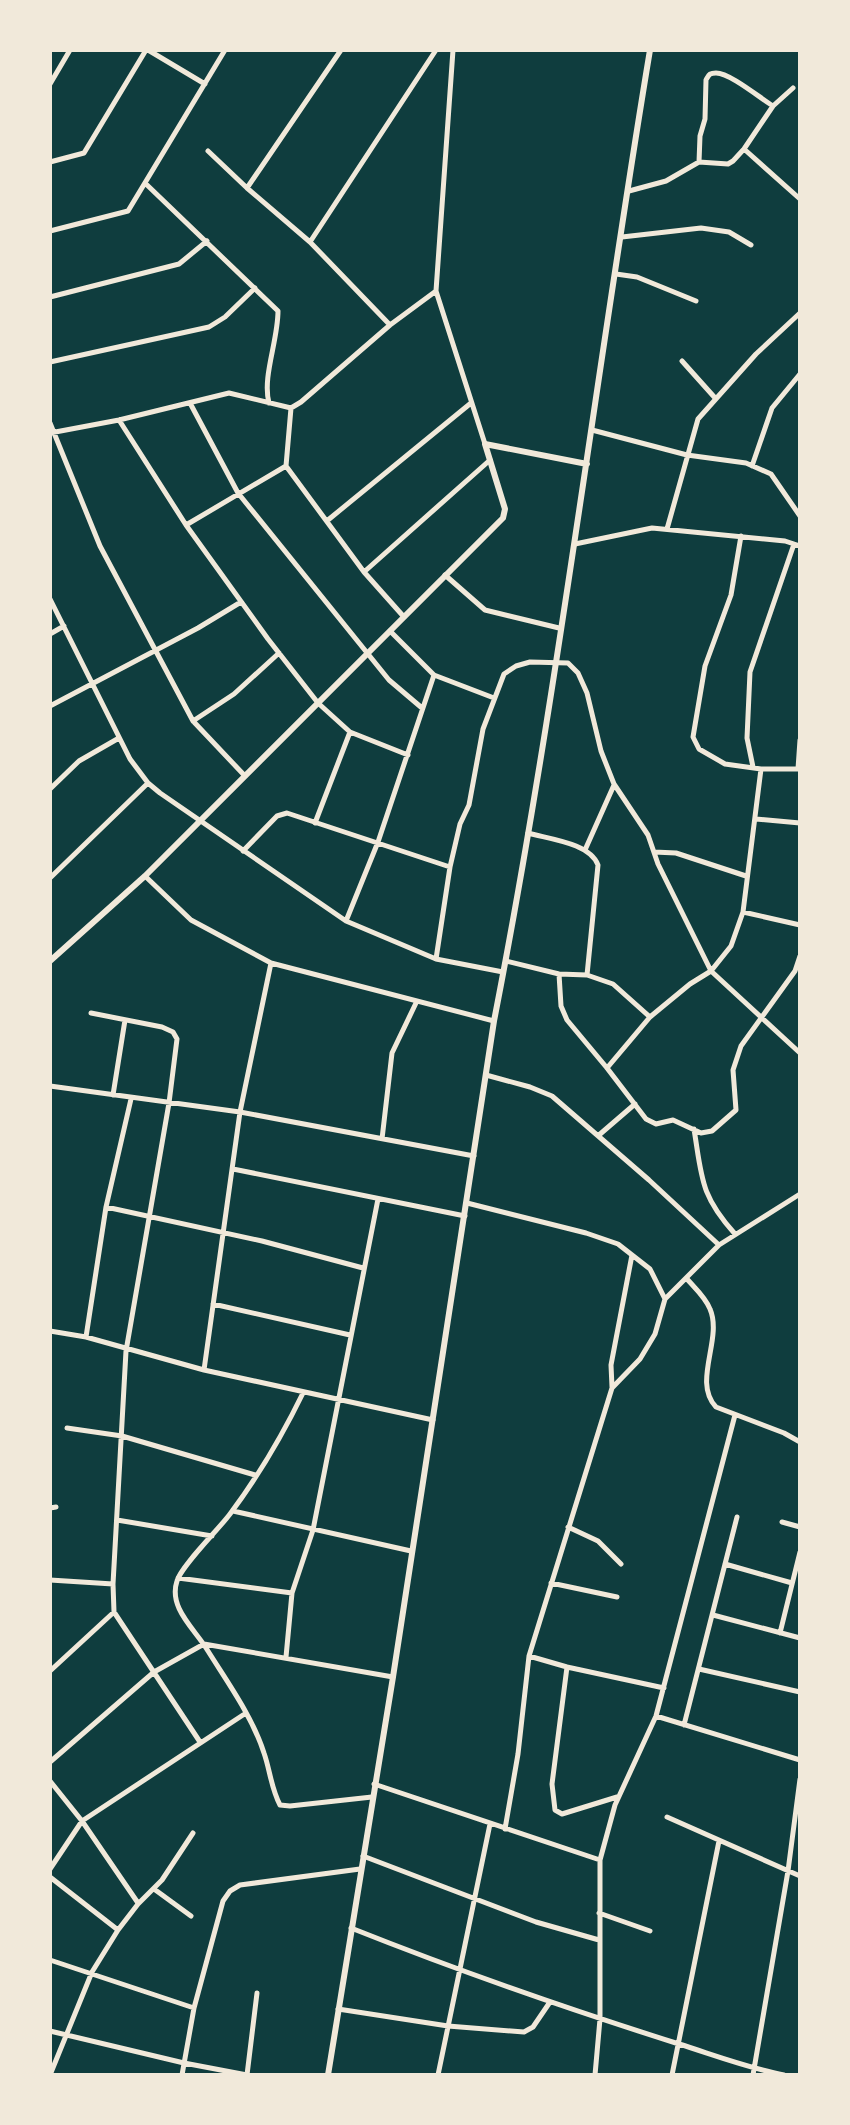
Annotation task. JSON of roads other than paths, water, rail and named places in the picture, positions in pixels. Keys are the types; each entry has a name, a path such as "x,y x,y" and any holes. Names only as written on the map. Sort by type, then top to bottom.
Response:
{"street":[{"path":"50,84 70,50"},
{"path":"50,162 84,153 147,50 205,84"},
{"path":"50,231 128,211 225,50"},
{"path":"247,188 341,50"},
{"path":"310,242 436,50"},
{"path":"50,961 145,876 503,518 490,460 436,291 453,50"},
{"path":"328,2075 494,1021 575,544 650,50"},
{"path":"699,162 706,80 710,75 725,76 773,106"},
{"path":"629,191 666,181 699,162 728,164 744,149 773,106 793,88"},
{"path":"744,149 800,199"},
{"path":"208,151 310,242 390,325"},
{"path":"146,184 278,311 277,338 266,392 269,404"},
{"path":"622,237 701,228 729,232 751,245"},
{"path":"50,297 179,264 207,241"},
{"path":"616,274 637,277 696,301"},
{"path":"50,362 209,327 225,317 255,288"},
{"path":"51,433 229,393 291,408 390,325 436,291"},
{"path":"667,529 698,419 756,354 800,313"},
{"path":"682,361 716,399"},
{"path":"752,466 772,408 800,374"},
{"path":"190,403 238,493 389,680 422,708"},
{"path":"328,520 471,403"},
{"path":"291,408 286,466 364,572 404,617"},
{"path":"119,420 186,525 318,703 350,732 408,755"},
{"path":"50,423 51,433 100,546 193,721 245,776"},
{"path":"592,430 687,455 752,466 771,474 800,516"},
{"path":"485,444 587,464"},
{"path":"364,572 490,460"},
{"path":"186,525 286,466"},
{"path":"575,544 652,528 798,545 750,672 747,738 753,768"},
{"path":"741,536 731,595 705,666 693,737 699,749 725,764 761,769 799,769 800,740"},
{"path":"445,575 485,610 559,628"},
{"path":"50,599 119,738 148,783 198,821 346,921 436,959 503,972"},
{"path":"50,706 241,602"},
{"path":"50,634 64,626"},
{"path":"390,631 434,675 494,698"},
{"path":"193,721 234,694 279,653"},
{"path":"436,959 460,824 469,805 483,729 504,674 530,662 568,663 578,673 587,693 601,751 614,784 648,835 711,971 800,1053"},
{"path":"346,921 378,842 434,675"},
{"path":"315,823 350,732"},
{"path":"50,789 79,761 119,738"},
{"path":"607,1068 650,1017 711,971 731,946 743,912 761,769"},
{"path":"50,878 148,783"},
{"path":"585,850 614,784"},
{"path":"243,851 282,813 450,867"},
{"path":"756,819 800,823"},
{"path":"527,832 585,850 596,859 598,865 587,975"},
{"path":"654,852 676,853 746,876"},
{"path":"145,876 191,920 271,963 494,1021"},
{"path":"743,912 800,925"},
{"path":"559,974 561,1006 567,1020 646,1119 656,1124 673,1120 701,1133 712,1131 736,1110 733,1070 741,1046 795,971 800,956"},
{"path":"506,961 559,974 587,975 613,984 650,1017"},
{"path":"204,1370 240,1112 271,963"},
{"path":"382,1139 392,1053 416,1002"},
{"path":"91,1013 173,1032 177,1039 169,1103 126,1351 113,1584 114,1612 200,1742"},
{"path":"113,1095 125,1020"},
{"path":"486,1075 552,1096 719,1245"},
{"path":"50,1086 240,1112 474,1156"},
{"path":"86,1337 106,1207 131,1099"},
{"path":"599,1135 635,1104"},
{"path":"694,1129 707,1196 715,1211 735,1234"},
{"path":"233,1169 465,1216"},
{"path":"612,1388 640,1359 655,1334 665,1299 719,1245 800,1194"},
{"path":"286,1657 292,1593 313,1530 378,1199"},
{"path":"467,1203 618,1244 650,1269 665,1299"},
{"path":"106,1207 262,1241 363,1268"},
{"path":"505,1829 518,1754 529,1656 612,1388 611,1365 633,1254"},
{"path":"687,1278 711,1310 713,1323 707,1389 711,1402 716,1407 800,1442"},
{"path":"213,1304 350,1335"},
{"path":"50,1331 86,1337 126,1351 204,1370 433,1420"},
{"path":"303,1393 279,1440 233,1511 177,1578 175,1595 178,1608 246,1713 264,1751 274,1794 280,1805 372,1797"},
{"path":"595,2075 600,2019 600,1860 618,1796 656,1716 735,1415"},
{"path":"67,1428 122,1436 255,1475"},
{"path":"233,1511 411,1551"},
{"path":"684,1725 737,1517"},
{"path":"117,1520 213,1536"},
{"path":"782,1522 800,1527"},
{"path":"568,1527 598,1541 621,1564"},
{"path":"780,1633 800,1552"},
{"path":"725,1564 792,1583"},
{"path":"177,1578 292,1593"},
{"path":"50,1580 113,1584"},
{"path":"551,1583 617,1597"},
{"path":"50,1671 114,1612"},
{"path":"713,1615 800,1638"},
{"path":"50,1762 154,1672 204,1644 393,1677"},
{"path":"529,1656 664,1688"},
{"path":"567,1667 552,1784 555,1810 562,1814 618,1796"},
{"path":"699,1669 800,1692"},
{"path":"50,1869 82,1821 246,1713"},
{"path":"656,1716 800,1760"},
{"path":"754,2072 788,1871 800,1779"},
{"path":"50,1781 82,1821 138,1904"},
{"path":"374,1784 600,1860"},
{"path":"667,1817 800,1876"},
{"path":"438,2075 490,1824"},
{"path":"50,2075 92,1972 118,1930 154,1889 193,1833"},
{"path":"672,2075 719,1841"},
{"path":"362,1856 536,1922 599,1940"},
{"path":"182,2075 194,2008 223,1901 230,1891 240,1885 360,1869"},
{"path":"50,1877 118,1930"},
{"path":"154,1889 191,1916"},
{"path":"599,1913 650,1931"},
{"path":"350,1928 459,1971 678,2043 754,2072 784,2075"},
{"path":"50,1960 194,2008"},
{"path":"50,2031 247,2075 257,1993"},
{"path":"338,2009 448,2026 524,2032 533,2027 550,2002"}]}
